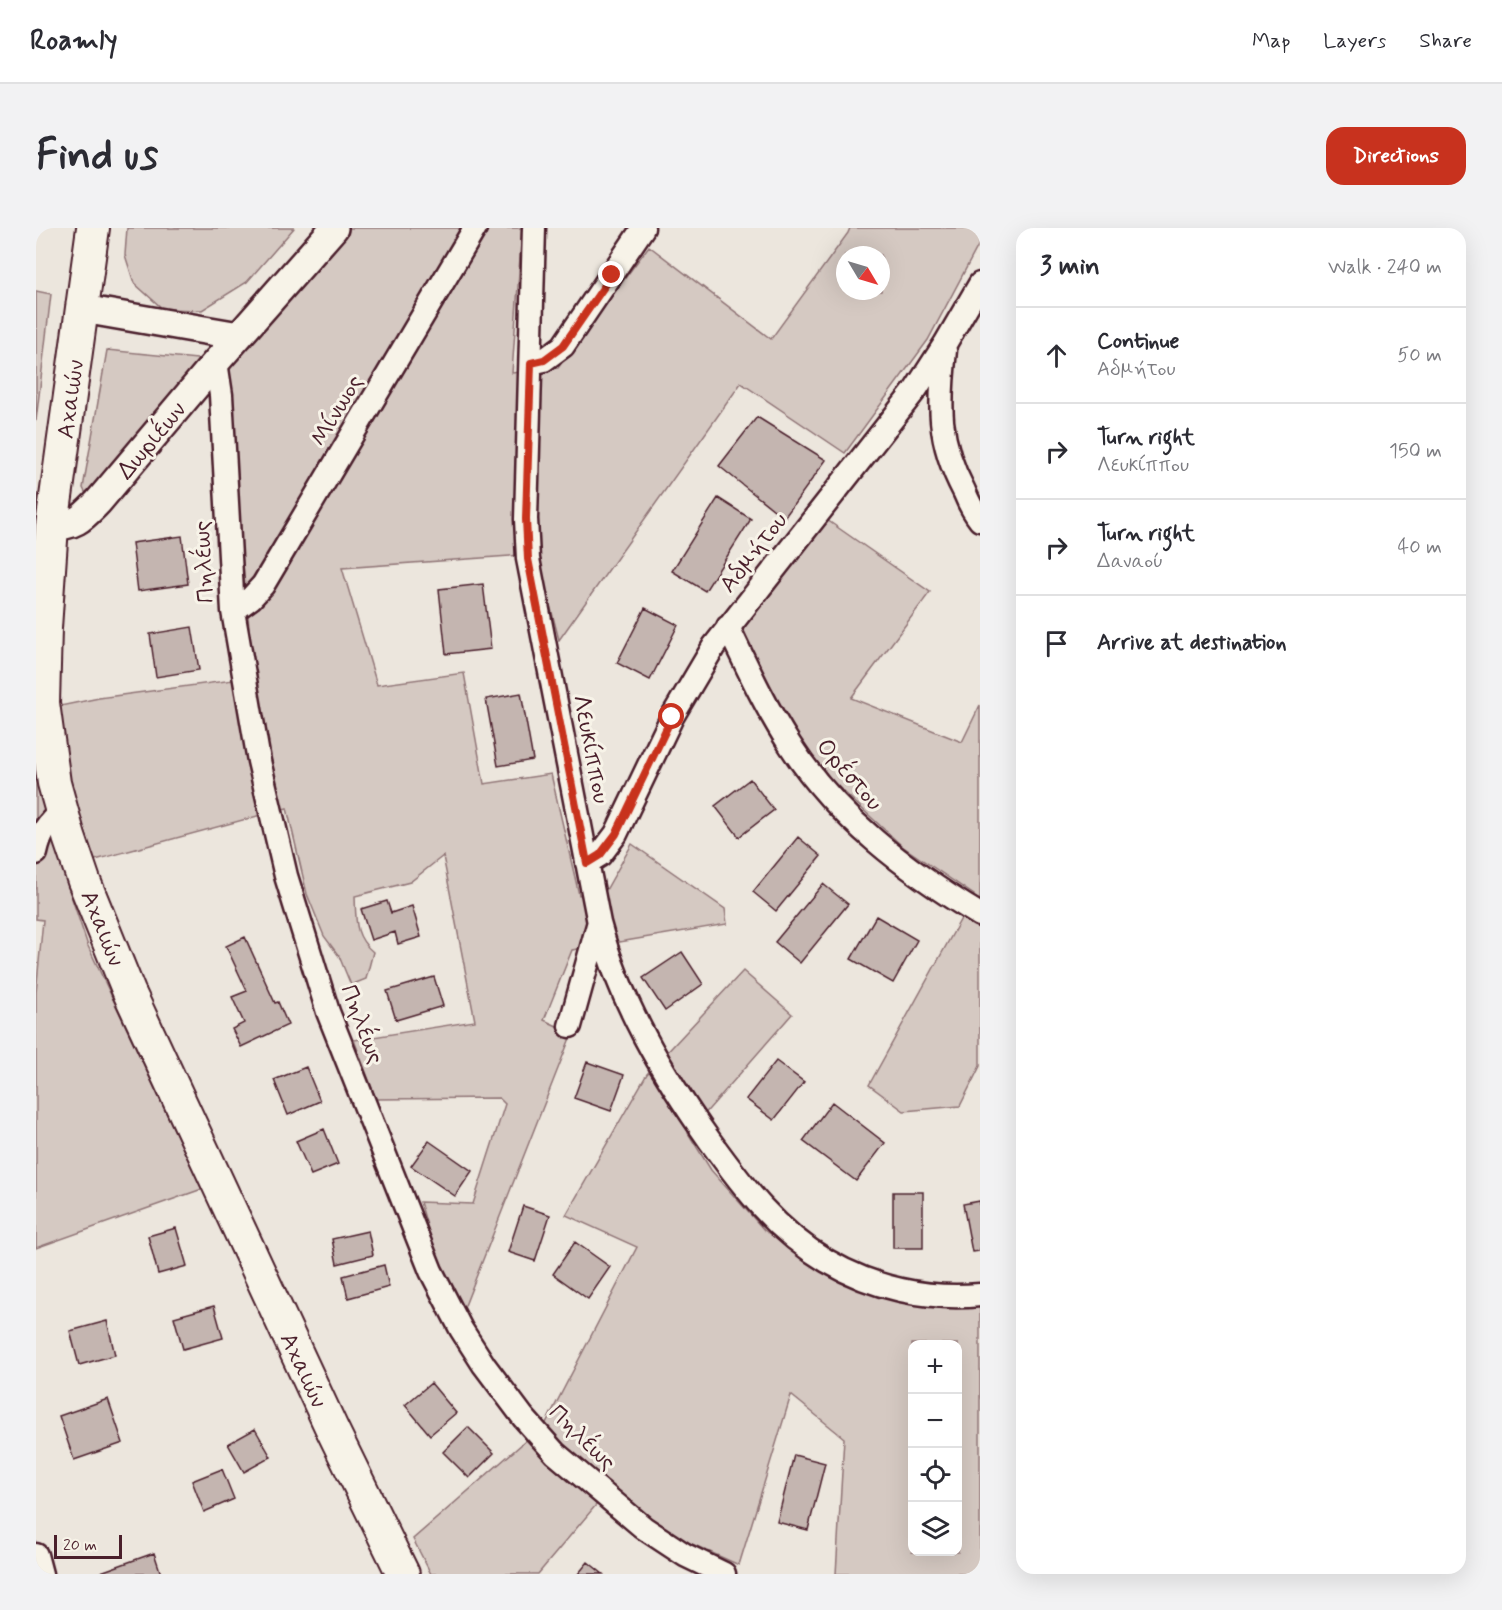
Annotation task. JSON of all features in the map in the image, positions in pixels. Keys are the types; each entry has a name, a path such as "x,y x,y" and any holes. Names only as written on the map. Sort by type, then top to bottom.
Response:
{"main road":[{"name":"Αχαιών","path":"93,228 40,627 44,722 54,783 89,893 129,992 332,1429 403,1574"}],"street":[{"name":"Δωριέων","path":"52,525 67,526 77,521 98,502 216,362 334,228"},
{"name":"Μίνωος","path":"233,611 251,598 263,585 475,228"},
{"name":"Λευκίππου","path":"534,228 526,519 528,559 599,923 618,981 665,1072 691,1114 766,1214 825,1259 855,1275 920,1294 946,1297 980,1295"},
{"path":"531,363 544,360 563,346 644,228"},
{"name":"Αδμήτου","path":"587,863 600,855 616,834 686,692 728,627 899,411 945,344 980,284"},
{"path":"83,309 239,336"},
{"path":"945,344 940,392 941,425 955,474 980,520"},
{"name":"Πηλέως","path":"216,362 221,395 233,611 259,761 286,876 328,1012 440,1290 461,1329 495,1382 555,1453 644,1528 685,1555 724,1574"},
{"name":"Ορέστου","path":"728,627 766,706 790,746 820,785 873,840 892,856 921,878 980,915"},
{"path":"36,853 43,830 62,811"},
{"path":"570,1026 599,923"},
{"path":"36,1555 42,1574"}],"shaded area":[{"path":"127,228 294,228 247,282 202,310 163,309 134,283 125,255"},
{"path":"346,228 522,228 512,373 558,368 649,246 771,339 836,250 836,300 890,300 890,246 839,246 850,228 980,228 980,242 928,340 845,453 741,383 559,640 537,554 342,568 377,685 464,673 484,784 551,774 579,895 606,890 632,844 725,909 727,924 572,950 544,1020 572,1033 464,1308 446,1323 419,1274 437,1259 420,1202 473,1204 505,1104 499,1098 376,1099 354,1040 475,1021 443,856 410,882 355,896 359,934 373,952 366,979 351,985 339,956 324,936 307,894 287,808 62,869 88,946 202,1189 36,1248 36,993 43,920 36,919 36,711 99,698 233,680 250,749 269,742 253,667 231,444 227,363 169,399 90,490 85,492 83,488 107,350 227,362"},
{"path":"36,291 51,294 36,421"},
{"path":"827,520 930,592 851,698 962,742 980,705 980,1066 960,1106 904,1111 869,1085 974,895 902,846 813,763 736,635"},
{"path":"743,971 792,1014 688,1133 711,1170 764,1230 825,1272 980,1303 980,1574 836,1574 844,1438 791,1395 739,1565 665,1532 612,1486 538,1574 431,1574 413,1539 546,1423 637,1247 566,1215 647,1074"}],"building":[{"path":"757,417 826,460 784,518 719,466"},
{"path":"718,498 751,519 705,591 672,571"},
{"path":"182,536 188,584 138,591 132,543"},
{"path":"483,584 491,649 446,654 439,589"},
{"path":"645,608 678,625 650,680 617,663"},
{"path":"192,627 199,670 156,677 150,634"},
{"path":"521,693 533,760 498,766 486,699"},
{"path":"750,779 774,810 739,837 715,806"},
{"path":"798,837 821,856 776,911 753,892"},
{"path":"823,884 848,904 800,963 775,942"},
{"path":"387,901 391,913 412,906 421,937 398,944 395,932 371,940 361,909"},
{"path":"876,916 917,940 893,983 851,959"},
{"path":"245,937 275,1003 278,1002 288,1025 241,1047 232,1029 244,1023 232,997 247,991 226,946"},
{"path":"682,952 703,984 665,1011 643,978"},
{"path":"434,977 443,1006 396,1020 387,991"},
{"path":"776,1061 804,1082 774,1120 746,1099"},
{"path":"587,1062 624,1075 611,1111 574,1098"},
{"path":"306,1067 320,1101 288,1115 274,1080"},
{"path":"832,1102 885,1143 856,1181 803,1141"},
{"path":"324,1129 338,1164 311,1175 296,1141"},
{"path":"429,1141 472,1171 455,1196 411,1166"},
{"path":"893,1192 923,1192 923,1248 893,1248"},
{"path":"980,1201 980,1251 972,1252 963,1204"},
{"path":"523,1206 550,1215 535,1261 508,1252"},
{"path":"176,1228 187,1266 158,1274 148,1236"},
{"path":"368,1231 373,1255 337,1264 332,1239"},
{"path":"575,1242 610,1267 588,1299 553,1274"},
{"path":"384,1265 389,1287 348,1298 343,1276"},
{"path":"214,1306 223,1338 183,1349 174,1317"},
{"path":"107,1321 115,1355 79,1365 70,1331"},
{"path":"431,1383 456,1413 430,1435 405,1405"},
{"path":"108,1399 123,1443 74,1460 59,1416"},
{"path":"468,1427 494,1453 469,1478 443,1452"},
{"path":"255,1429 271,1457 244,1472 228,1444"},
{"path":"794,1455 825,1463 808,1530 777,1522"},
{"path":"222,1469 234,1499 204,1512 192,1481"},
{"path":"154,1553 161,1574 102,1574 101,1572"},
{"path":"588,1562 603,1574 578,1574"}],"route":[{"path":"612,275 563,346 552,356 531,363 526,519 528,559 587,863 600,855 616,834 672,717"}]}
